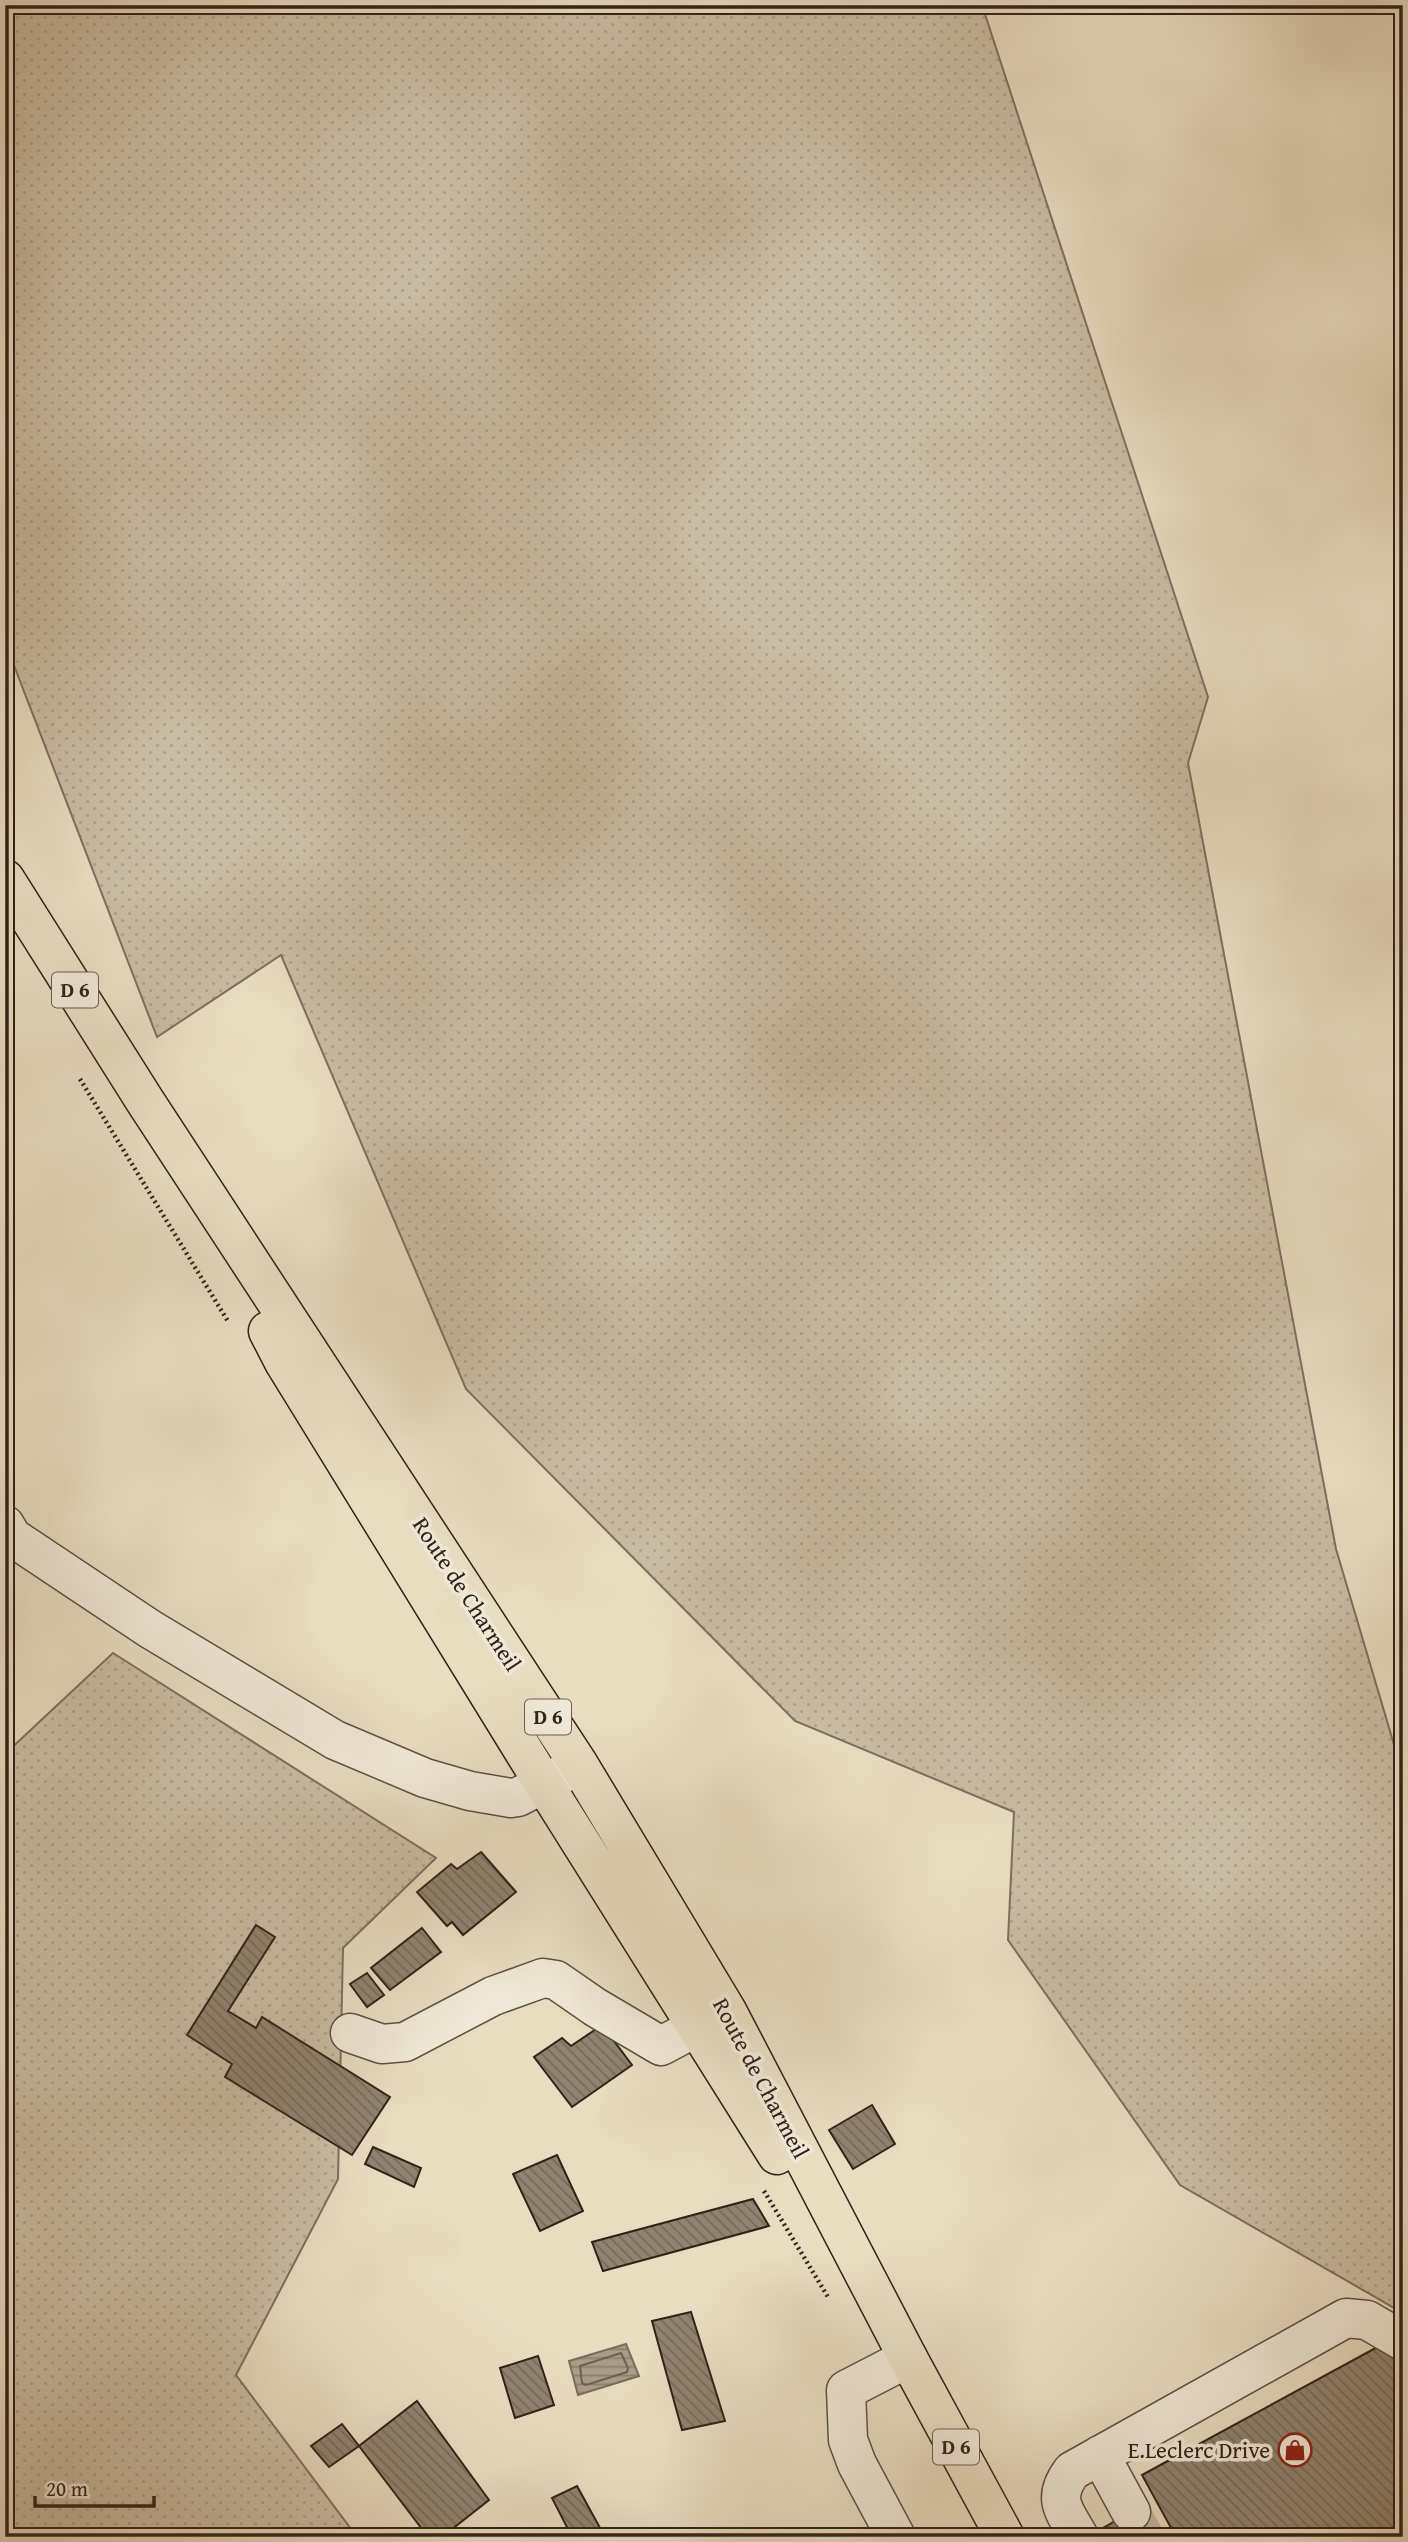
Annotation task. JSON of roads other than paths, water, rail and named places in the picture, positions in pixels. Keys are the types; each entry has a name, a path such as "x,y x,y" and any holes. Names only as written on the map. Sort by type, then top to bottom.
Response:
{"main road":[{"name":"Route de Charmeil","path":"5,879 145,1101 579,1765 711,2019 908,2358 1005,2537"},
{"name":"Route de Charmeil","path":"145,1101 285,1362 544,1784 711,2019"}],"street":[{"path":"8,1535 150,1629 335,1740 425,1778 470,1791 511,1798 579,1765"},
{"path":"350,2033 382,2044 405,2042 493,1996 543,1978 556,1980 595,2007 661,2046 711,2019"},
{"path":"1079,2537 1061,2504 1062,2485 1072,2471 1346,2318 1367,2320 1403,2341"},
{"path":"896,2537 857,2465 848,2440 846,2390 908,2358"},
{"path":"1100,2455 1131,2512"}],"water":[{"path":"626,2344 639,2376 578,2395 569,2361"}],"tunnel":[{"path":"1131,2512 1145,2537"}],"place":[{"name":"E.Leclerc Drive","path":"1295,2450"}]}
